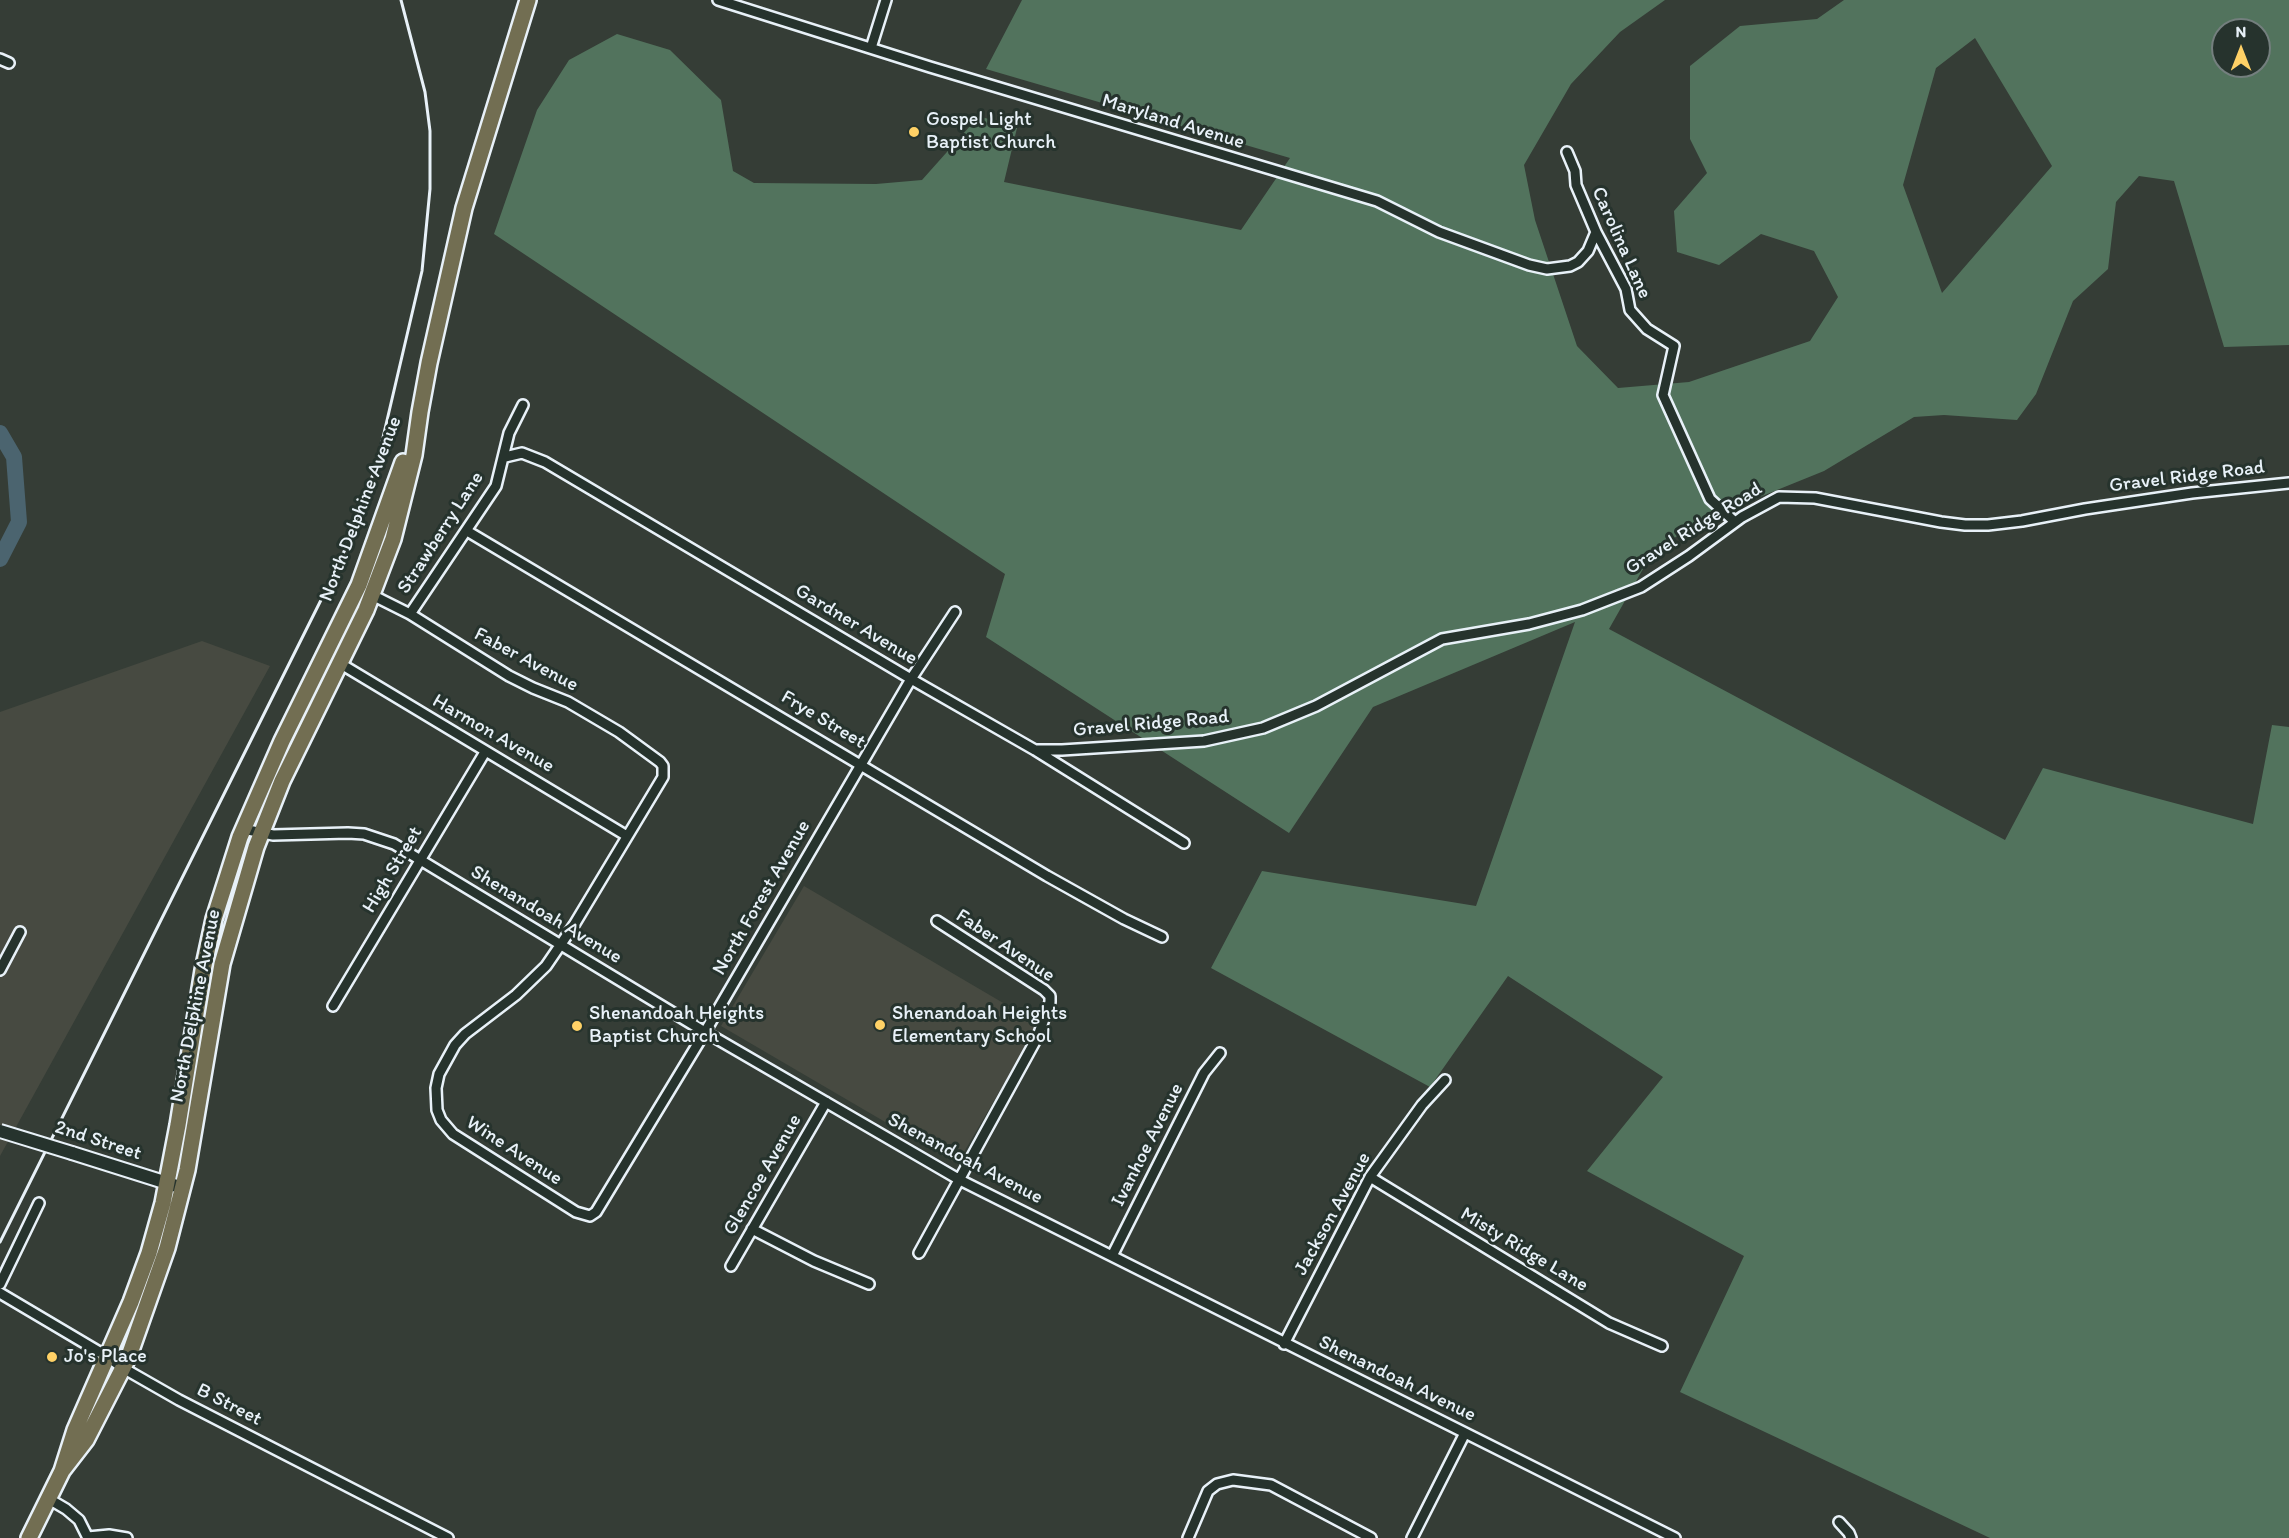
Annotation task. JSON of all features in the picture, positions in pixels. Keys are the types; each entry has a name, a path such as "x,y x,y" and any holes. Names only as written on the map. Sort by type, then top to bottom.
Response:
{"main road":[{"name":"North Delphine Avenue","path":"62,1471 86,1440 123,1368 153,1291 183,1188 222,964 235,913 261,833 282,781 341,664 393,539 404,502 420,412 464,208 528,0"},
{"name":"North Delphine Avenue","path":"29,1538 62,1471 75,1430 108,1357 149,1253 167,1183 203,970 223,890 243,829 282,741 358,585 397,483 420,412"}],"street":[{"name":"Maryland Avenue","path":"718,0 1377,201 1439,232 1529,265 1547,269 1570,266 1578,262 1588,251 1596,232"},
{"path":"871,48 886,0"},
{"name":"Carolina Lane","path":"1567,153 1575,171 1576,185 1596,232 1626,289 1630,310 1647,329 1674,346 1664,395 1710,499 1735,522"},
{"name":"Strawberry Lane","path":"410,614 496,486 509,434 523,405"},
{"name":"Gardner Avenue","path":"505,457 522,453 545,462 1035,750 1184,843"},
{"name":"Gravel Ridge Road","path":"1035,750 1156,745 1230,736 1282,721 1341,694 1442,639 1529,624 1582,610 1641,587 1689,556 1735,522 1779,497 1815,498 1941,522 1988,525 2192,493 2289,483"},
{"name":"Frye Street","path":"467,531 1102,907 1162,937"},
{"name":"Faber Avenue","path":"358,585 371,595 410,614 509,676 568,702 619,732 660,762 664,772 663,777 627,836"},
{"name":"North Forest Avenue","path":"601,1203 705,1032 911,679 955,612"},
{"name":"Harmon Avenue","path":"341,664 627,836"},
{"name":"High Street","path":"333,1006 485,752"},
{"name":"Shenandoah Avenue","path":"243,829 273,835 339,832 364,834 394,844 705,1032 960,1179 1284,1344 1675,1538"},
{"path":"561,944 627,836"},
{"name":"Faber Avenue","path":"937,921 1050,996 1046,1019 1038,1036 960,1179"},
{"path":"0,970 20,932"},
{"name":"Wine Avenue","path":"561,944 533,980 465,1034 451,1051 439,1074 435,1099 437,1110 446,1128 576,1212 593,1215 601,1203"},
{"name":"Ivanhoe Avenue","path":"1112,1256 1204,1073 1220,1053"},
{"name":"Jackson Avenue","path":"1284,1344 1370,1177 1422,1105 1445,1080"},
{"name":"Glencoe Avenue","path":"731,1266 826,1102"},
{"name":"2nd Street","path":"0,1131 183,1188"},
{"name":"Misty Ridge Lane","path":"1370,1177 1610,1323 1662,1346"},
{"path":"919,1253 960,1179"},
{"path":"0,1284 39,1203"},
{"path":"752,1229 814,1261 869,1284"},
{"name":"B Street","path":"0,1293 179,1400 448,1538"},
{"path":"1412,1538 1465,1432"},
{"path":"1188,1538 1208,1491 1217,1484 1228,1481 1271,1485 1371,1538"},
{"path":"48,1499 66,1509 79,1520 88,1538 109,1536 127,1538"},
{"path":"1839,1522 1851,1538"}],"shaded area":[{"path":"202,641 270,666 0,1156 0,712"},
{"name":"Shenandoah Heights Elementary School","path":"804,886 1039,1024 957,1164 721,1026"}],"green space":[{"path":"1022,0 1665,0 1620,32 1571,84 1524,165 1535,220 1577,346 1618,388 1689,382 1810,341 1838,297 1814,251 1761,234 1719,265 1677,252 1674,211 1707,173 1690,139 1690,66 1740,26 1817,19 1844,0 2289,0 2289,345 2224,347 2174,181 2139,176 2116,202 2108,269 2073,301 2036,394 2017,420 1944,415 1914,417 1824,471 1698,522 1652,553 1609,629 2005,840 2043,768 2253,824 2272,725 2289,727 2289,1538 1990,1538 1680,1392 1744,1256 1587,1171 1663,1077 1508,976 1430,1087 1211,968 1262,871 1476,906 1575,622 1373,707 1289,833 986,637 1005,574 494,234 537,110 569,60 617,34 670,50 721,100 733,171 754,183 876,184 922,180 979,116 1017,128 1004,182 1241,230 1290,158 986,69","holes":["1975,38 2052,166 1942,293 1903,185 1936,68"]}],"waterway":[{"path":"0,433 14,457 19,522 0,559"}],"railway":[{"path":"0,1242 327,588 348,543 377,463 422,271 430,189 430,131 425,92 401,0"}],"place":[{"name":"Gospel Light Baptist Church","path":"914,132"},
{"name":"Shenandoah Heights Elementary School","path":"880,1025"},
{"name":"Shenandoah Heights Baptist Church","path":"577,1026"},
{"name":"Jo's Place","path":"52,1357"}]}
